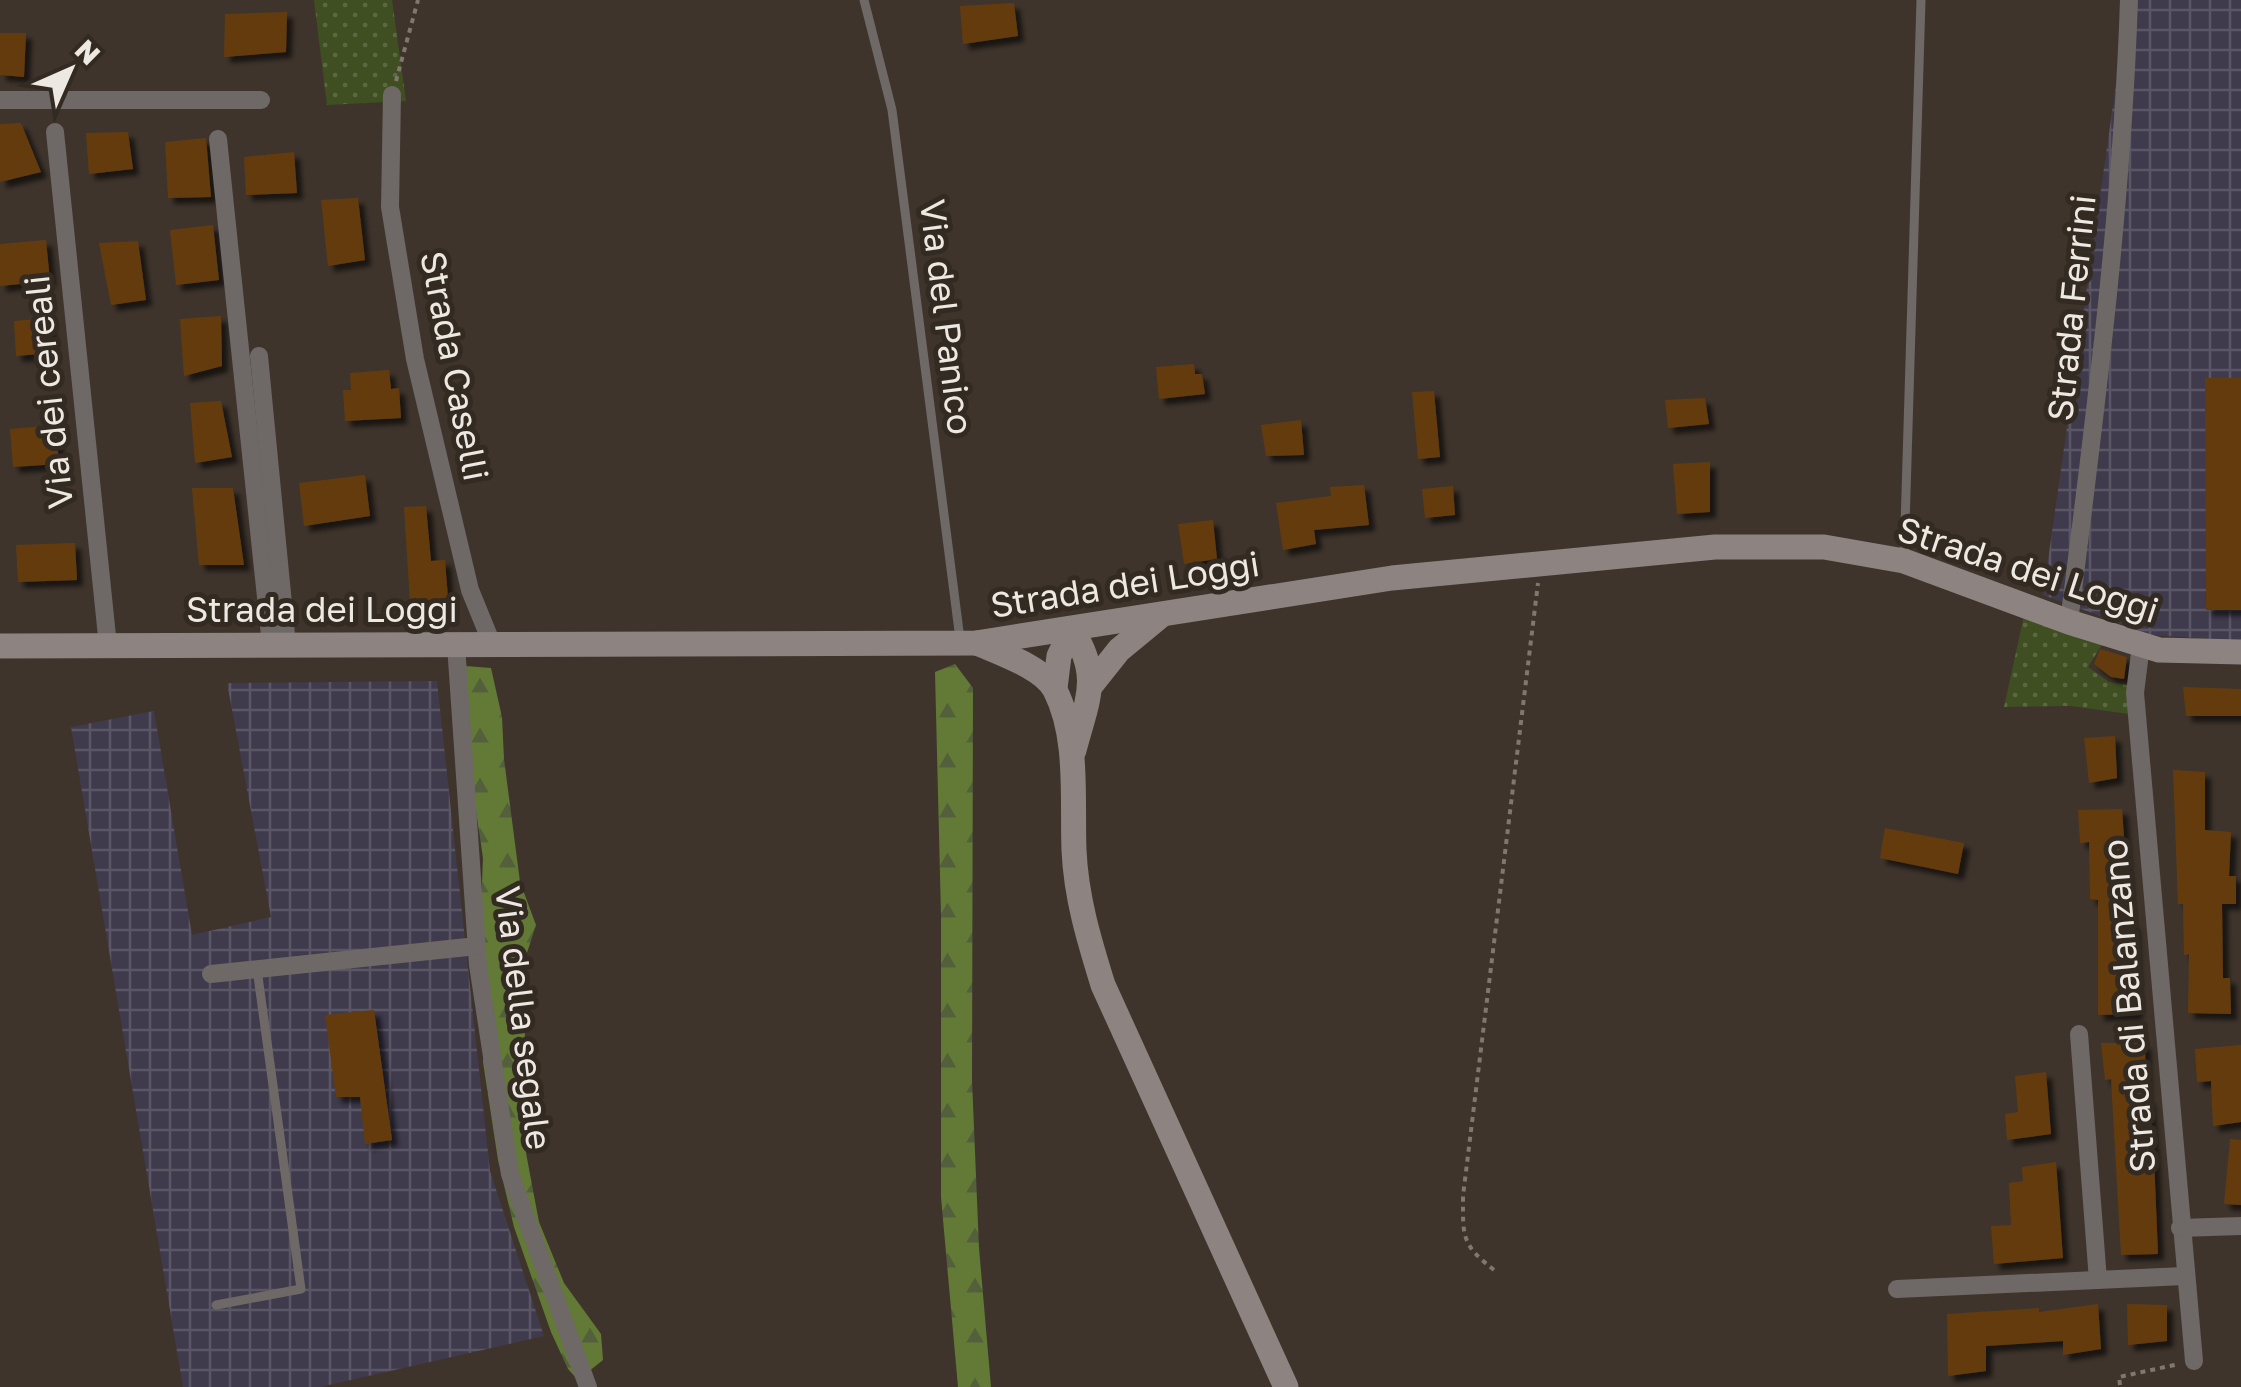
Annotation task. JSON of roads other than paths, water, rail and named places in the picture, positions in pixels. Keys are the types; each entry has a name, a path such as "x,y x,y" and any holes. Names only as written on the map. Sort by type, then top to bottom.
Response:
{"street":[{"name":"Strada Ferrini","path":"2069,622 2106,329 2129,0"},
{"name":"Strada Caselli","path":"392,95 390,206 414,359 470,590 492,644"},
{"path":"0,100 261,100"},
{"name":"Via dei cereali","path":"55,132 108,646"},
{"path":"218,139 278,645"},
{"path":"259,356 278,645"},
{"name":"Strada dei Loggi","path":"0,646 968,643 1392,578 1716,547 1824,547 1904,562 2159,650 2241,652"},
{"path":"1092,684 1119,650 1160,616"},
{"path":"1073,755 1092,684 1088,654 1072,630 1059,656 1054,688 1073,755 1074,852 1080,903 1103,985 1286,1387"},
{"path":"968,643 1023,663 1054,688"},
{"name":"Via della segale","path":"456,644 477,946 510,1174 588,1387"},
{"name":"Strada di Balanzano","path":"2141,645 2135,693 2194,1361"},
{"path":"211,974 477,946"},
{"path":"2079,1034 2098,1280"},
{"path":"2180,1228 2241,1226"},
{"path":"1897,1289 2184,1276"}],"lane":[{"name":"Via del Panico","path":"864,0 892,110 968,643"},
{"path":"1904,562 1920,0"},
{"path":"216,1305 301,1289 256,969"}]}
